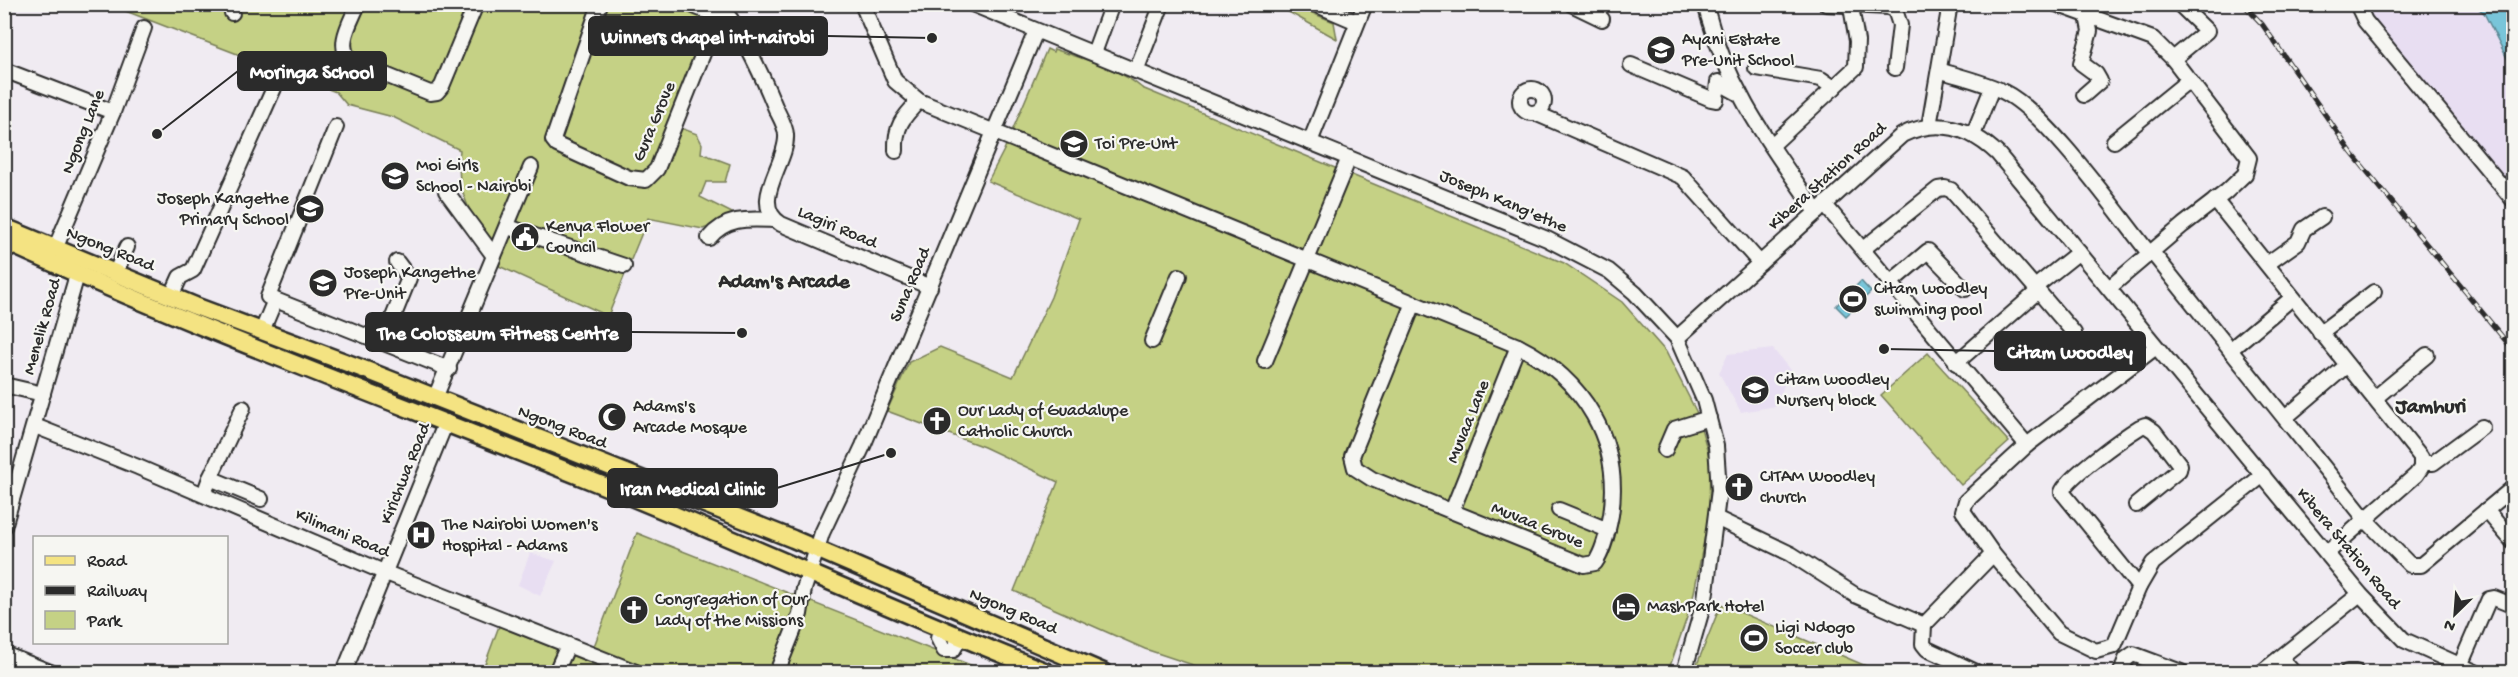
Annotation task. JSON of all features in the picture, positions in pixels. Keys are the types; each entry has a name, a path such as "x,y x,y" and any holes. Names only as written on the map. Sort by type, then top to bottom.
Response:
{"main road":[{"name":"Ngong Road","path":"4,227 55,249 71,266 115,274 725,512 1103,672"},
{"name":"Ngong Road","path":"4,242 71,266 810,572 941,631 1047,672"}],"street":[{"path":"358,4 343,44 346,56 351,61 430,93 437,92 442,86 476,4"},
{"name":"Gura Grove","path":"600,4 553,140 557,145 629,178 646,180 657,169 728,13"},
{"path":"689,4 728,13"},
{"path":"862,4 894,81 919,101 993,134 1414,303"},
{"name":"Joseph Kang'ethe","path":"972,4 1547,239 1590,260 1620,279 1677,338 1695,377 1709,418 1718,464 1719,490 1705,599 1684,672"},
{"path":"1094,53 1112,4"},
{"path":"1136,71 1162,4"},
{"path":"1315,4 1357,22"},
{"path":"1310,142 1365,4"},
{"path":"1571,4 1602,19"},
{"path":"1705,4 1727,70 1738,93 1772,146 1821,208 1863,249 1956,363 2027,445"},
{"path":"1826,4 1888,7 1898,14 1900,25 1895,68"},
{"path":"1929,126 1950,4"},
{"path":"2056,4 2146,35 2160,45 2249,158 2245,174 2109,288"},
{"path":"2173,59 2206,31 2179,4"},
{"path":"2357,4 2365,21 2514,201"},
{"path":"1772,146 1852,73 1858,61 1851,7"},
{"name":"Lagiri Road","path":"728,13 750,48 786,132 768,201 769,212 775,220 930,287"},
{"path":"2084,95 2100,81 2096,74 2081,63 2090,31 2087,16"},
{"name":"Ngong Lane","path":"55,249 144,28"},
{"name":"Suna Road","path":"777,672 800,614 816,551 930,287 1036,32"},
{"path":"1631,65 1711,99 1716,100 1718,82 1738,93"},
{"path":"1756,68 1821,79 1834,88"},
{"path":"4,70 112,112"},
{"path":"1939,70 2005,92 2023,104 2050,132 2230,350 2366,520 2408,563 2415,567 2421,565 2514,486"},
{"path":"2114,141 2189,80"},
{"path":"171,297 180,277 193,270 274,88"},
{"path":"1973,135 1992,88"},
{"path":"896,151 895,135 900,121 919,101"},
{"path":"1535,112 1683,177 1760,263"},
{"name":"Kibera Station Road","path":"1677,338 1902,135 1929,126 1951,126 1973,135 1998,154 2360,594 2404,640 2475,672"},
{"path":"336,127 268,297 449,369"},
{"path":"1265,361 1349,158"},
{"path":"435,398 531,167"},
{"path":"1863,249 1938,189 1951,190 2074,333"},
{"path":"447,191 494,256"},
{"path":"2215,200 2346,366 2417,451 2422,463 2416,475 2327,553"},
{"path":"2267,264 2298,242 2304,229 2322,217"},
{"path":"709,238 727,223 741,219 775,220"},
{"path":"508,227 624,266"},
{"path":"115,274 127,247"},
{"path":"1890,283 1928,251 1965,289"},
{"path":"1956,363 2079,252"},
{"path":"383,342 410,278 397,262"},
{"name":"Menelik Road","path":"4,527 9,494 43,394 71,266"},
{"path":"1152,340 1179,276"},
{"path":"2320,333 2374,292"},
{"path":"2230,350 2292,298"},
{"path":"262,331 275,300"},
{"name":"Muvaa Grove","path":"1414,303 1518,346 1549,363 1573,384 1588,405 1600,429 1614,483 1608,530 1599,558 1588,565 1362,474 1351,458 1414,303"},
{"name":"Muvaa Lane","path":"1452,511 1518,346"},
{"path":"2156,346 2027,445 1996,472 1963,506 1965,516 1993,554 2059,633 2096,651 2114,646 2139,587 2153,563 2263,474"},
{"path":"2375,398 2427,355"},
{"path":"2285,418 2346,366"},
{"path":"4,385 43,394"},
{"path":"204,494 243,408"},
{"path":"1665,450 1674,429 1709,418"},
{"name":"Kirichwa Road","path":"344,672 446,422"},
{"path":"2136,505 2179,470 2180,465 2154,430 2145,425 2133,431 2094,461 2066,485 2062,492 2139,587"},
{"name":"Kilimani Road","path":"34,426 204,494 386,573 636,672"},
{"path":"2422,463 2433,464 2482,427"},
{"path":"210,478 261,499"},
{"path":"1559,510 1608,530"},
{"path":"2486,510 2514,543"},
{"path":"1716,518 1791,554 1854,595 1924,625"},
{"path":"1976,672 1927,649 1923,644 1924,625 1993,554"},
{"path":"2262,672 2360,594"},
{"path":"2460,666 2485,603 2494,598 2514,606"},
{"path":"556,672 568,645"},
{"path":"4,654 50,672"},
{"path":"2121,672 2126,658 2133,654 2181,672"},
{"path":"2281,658 2293,672"},
{"path":"2347,672 2356,672"}],"shaded area":[{"path":"2361,5 2513,5 2513,194 2373,25 2375,21 2371,25"},
{"name":"Citam woodley Nursery block","path":"1773,349 1790,370 1776,406 1741,412 1719,373 1728,354"},
{"path":"530,553 556,561 540,596 518,585"}],"green space":[{"path":"110,5 730,5 720,10 678,127 697,134 702,144 701,153 730,164 725,182 706,182 700,197 738,216 703,229 648,218 608,316 499,266 502,257 475,220 464,195 460,181 460,150 393,117 347,105 336,92"},
{"path":"1276,5 1293,5 1334,22 1337,39"},
{"path":"1047,49 1053,52 1054,49 1100,65 1123,75 1142,88 1564,263 1622,302 1666,352 1696,411 1710,459 1709,515 1692,603 1668,672 1214,672 1145,649 1014,591 1058,482 984,447 887,411 909,362 940,347 1013,377 1051,297 1079,219 988,181 1004,150"},
{"path":"1928,353 2009,442 1961,485 1881,395"},
{"path":"637,533 988,672 482,672 499,626 588,662"},
{"name":"Ligi Ndogo Soccer club","path":"1721,604 1880,672 1694,672"}],"water":[{"path":"2474,5 2513,5 2513,70 2484,13"},
{"name":"Citam woodley swimming pool","path":"1861,281 1871,292 1846,316 1836,306"}],"railway":[{"path":"2243,4 2262,24 2351,152 2514,351"}],"place":[{"name":"Winners chapel int-nairobi","path":"932,38"},
{"name":"Ayani Estate Pre-Unit School","path":"1661,50"},
{"name":"Moringa School","path":"157,134"},
{"name":"Toi Pre-Unt","path":"1074,144"},
{"name":"Moi Girls School - Nairobi","path":"395,176"},
{"name":"Joseph Kangethe Primary School","path":"310,209"},
{"name":"Kenya Flower Council","path":"525,237"},
{"name":"Joseph Kangethe Pre-Unit","path":"323,283"},
{"name":"Citam woodley swimming pool","path":"1853,299"},
{"name":"The Colosseum Fitness Centre","path":"742,333"},
{"name":"Citam woodley","path":"1884,349"},
{"name":"Citam woodley Nursery block","path":"1755,390"},
{"name":"Adams's Arcade Mosque","path":"612,417"},
{"name":"Our Lady of Guadalupe Catholic Church","path":"937,421"},
{"name":"Iran Medical Clinic","path":"891,453"},
{"name":"CITAM Woodley church","path":"1739,487"},
{"name":"The Nairobi Women's Hospital - Adams","path":"421,535"},
{"name":"MashPark Hotel","path":"1626,607"},
{"name":"Congregation of Our Lady of the Missions","path":"634,610"},
{"name":"Ligi Ndogo Soccer club","path":"1754,638"}],"district":[{"name":"Adam's Arcade","path":"784,283"},
{"name":"Jamhuri","path":"2431,408"}]}
